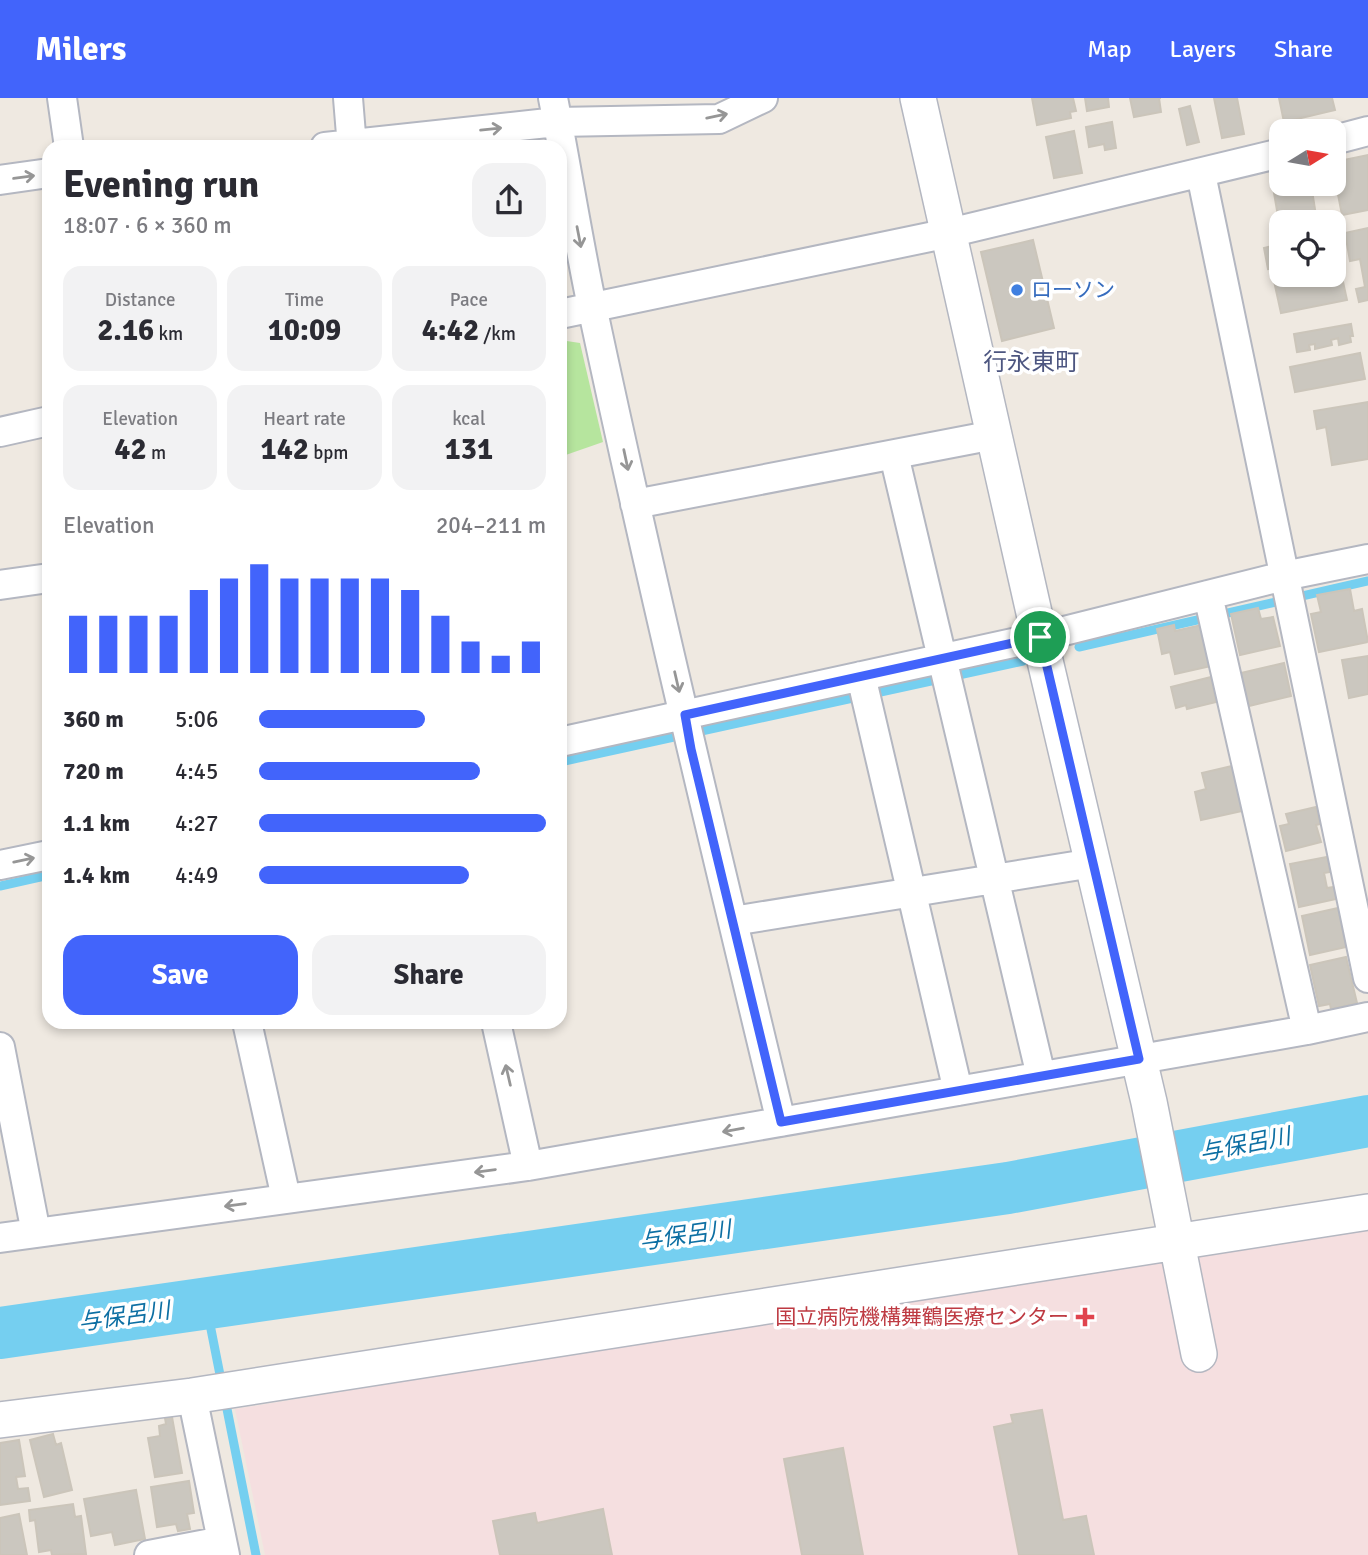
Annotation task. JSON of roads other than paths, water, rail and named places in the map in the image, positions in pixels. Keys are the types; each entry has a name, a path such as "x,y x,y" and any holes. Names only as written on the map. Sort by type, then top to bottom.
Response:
{"street":[{"path":"62,98 68,140"},
{"path":"344,140 348,98"},
{"path":"378,140 555,110 719,119 762,98"},
{"path":"918,98 1149,1102 1199,1354"},
{"path":"555,110 561,140"},
{"path":"1346,137 1368,131"},
{"path":"567,312 948,233 1269,156"},
{"path":"0,180 42,174"},
{"path":"567,174 592,307 635,504 781,1122"},
{"path":"1201,174 1368,978"},
{"path":"0,432 42,423"},
{"path":"635,504 994,435"},
{"path":"894,455 1041,1076"},
{"path":"567,741 685,717 1040,637 1284,576 1368,559"},
{"path":"0,584 42,579"},
{"path":"1208,595 1307,1030"},
{"path":"861,676 958,1091"},
{"path":"0,865 42,856"},
{"path":"733,921 1093,863"},
{"path":"0,1238 528,1166 1307,1030 1368,1017"},
{"path":"249,1029 286,1198"},
{"path":"498,1029 528,1166"},
{"path":"0,1047 36,1233"},
{"path":"0,1420 192,1396 1174,1227 1368,1212"},
{"path":"149,1555 223,1548 192,1396"}],"waterway":[{"path":"1079,647 1368,581"},
{"path":"567,760 1023,661"},
{"path":"0,886 42,877"},
{"name":"与保呂川","path":"0,1333 1008,1188 1368,1121"},
{"path":"206,1304 222,1385"},
{"path":"225,1399 256,1555"}],"place":[{"name":"ローソン","path":"1017,290"},
{"name":"国立病院機構舞鶴医療センター","path":"1085,1317"}],"district":[{"name":"行永東町","path":"1031,362"}]}
